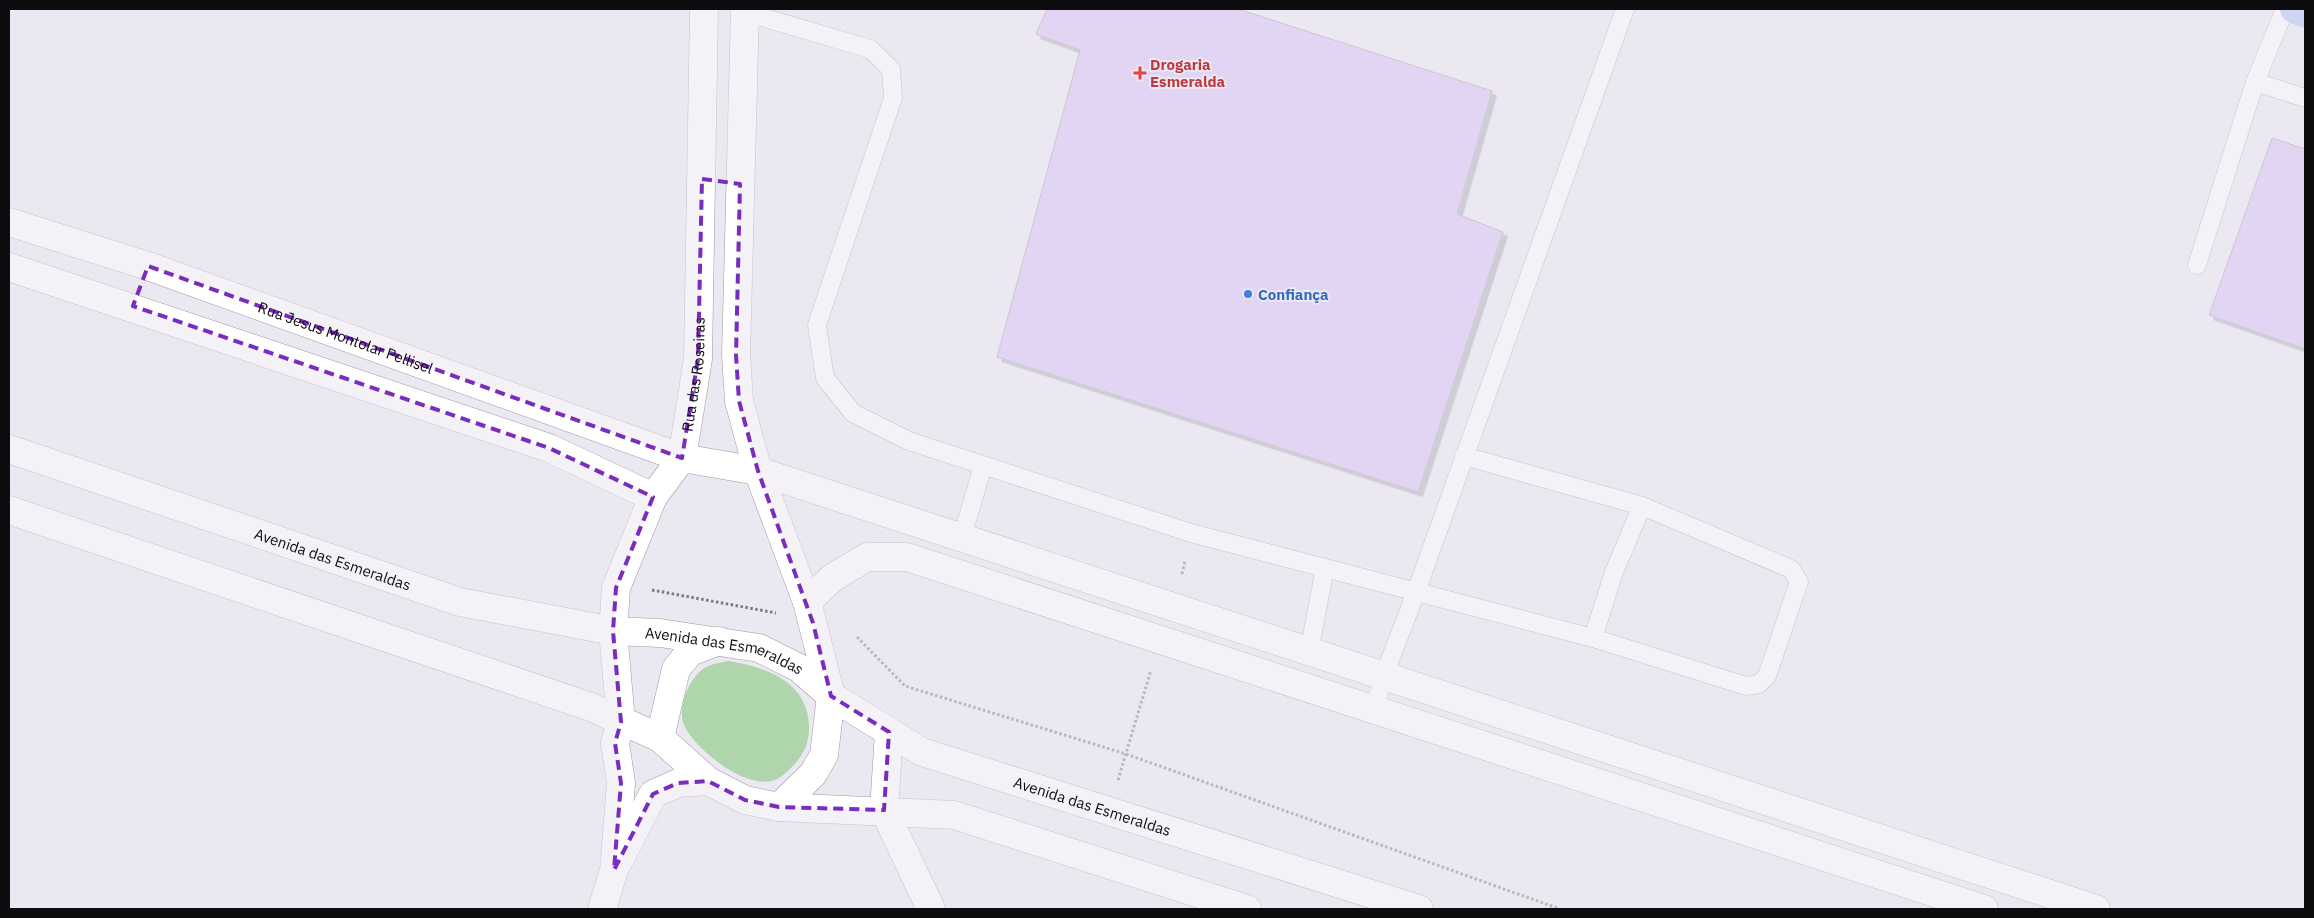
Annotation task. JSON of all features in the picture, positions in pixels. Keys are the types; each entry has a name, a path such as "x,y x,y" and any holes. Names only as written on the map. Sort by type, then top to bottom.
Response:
{"main road":[{"name":"Rua das Roseiras","path":"614,870 621,783 615,743 621,722 613,631 616,588 653,497 682,458 698,358 704,9"},
{"path":"2294,9 2305,13"},
{"path":"745,10 736,355 739,401 796,609 831,696 824,755 813,774 780,807"},
{"path":"702,179 740,184"},
{"name":"Rua Jesus Montolar Pellisel","path":"9,222 148,266 682,458 758,471 1175,606 1383,678 2096,909"},
{"path":"9,266 133,306 550,448 653,497"},
{"path":"133,306 148,266"},
{"name":"Avenida das Esmeraldas","path":"9,449 460,602 613,631 640,631 759,648 798,668 831,696 922,752 1418,909"},
{"path":"9,510 591,707 660,738 708,781 745,800 780,807 884,810 954,815 1247,909"},
{"path":"796,609 832,578 866,557 908,557 1984,909"},
{"path":"660,738 676,669 690,652 720,641"},
{"path":"889,732 884,810 930,909"},
{"path":"602,909 614,870 653,794 678,783 708,781"}],"lane":[{"path":"1374,710 1383,678 1416,592 1624,9"},
{"path":"2197,265 2255,82 2285,9"},
{"path":"745,10 870,49 891,69 893,98 817,325 824,378 853,413 909,442 1191,533 1593,638 1746,686 1759,684 1767,676 1799,582 1791,569 1642,506 1464,456"},
{"path":"2255,82 2305,98"},
{"path":"962,537 983,466"},
{"path":"1593,638 1614,572 1642,506"},
{"path":"1309,652 1325,568"}],"path":[{"path":"1175,606 1191,533"},
{"path":"616,588 657,590 757,608 796,609"},
{"path":"857,637 905,686 1126,754 1560,909"},
{"path":"1109,811 1160,640"}],"highlighted area":[{"path":"702,179 740,184 736,355 739,401 758,471 813,623 831,696 889,732 884,810 779,807 745,800 708,781 678,783 653,794 614,870 621,783 615,743 621,722 613,631 616,588 653,497 549,448 133,306 148,266 682,458 698,359"}],"green space":[{"path":"728,661 756,667 782,679 793,687 801,697 807,710 809,733 808,741 802,754 782,776 770,781 757,781 728,769 701,748 685,727 682,712 683,704 688,688 693,680 705,667"}],"building":[{"name":"Confiança","path":"1047,9 1238,9 1492,91 1457,214 1503,232 1418,492 997,357 1080,50 1036,34"},
{"path":"2272,138 2305,149 2305,349 2209,315"}],"place":[{"name":"Drogaria Esmeralda","path":"1140,73"},
{"name":"Confiança","path":"1248,294"}]}
